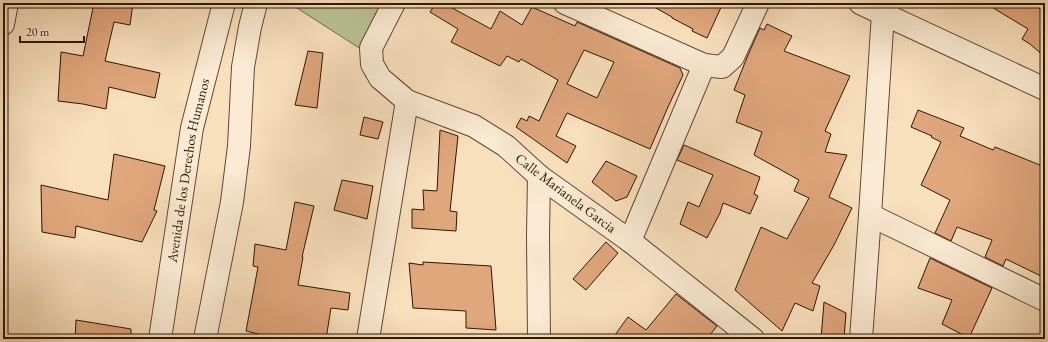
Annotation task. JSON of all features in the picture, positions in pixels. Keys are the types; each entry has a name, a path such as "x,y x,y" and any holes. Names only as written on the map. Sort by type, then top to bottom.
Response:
{"street":[{"path":"3,24 7,3"},
{"name":"Avenida de los Derechos Humanos","path":"160,339 192,128 224,3"},
{"path":"205,339 232,202 239,146 242,67 256,3"},
{"name":"Calle Marianela Garcia","path":"394,3 371,48 372,64 380,78 408,101 474,126 506,146 539,176 630,241 753,339"},
{"path":"565,3 704,65 722,67 734,57 758,3"},
{"path":"860,3 886,8 1045,89"},
{"path":"861,339 886,8"},
{"path":"630,241 704,65"},
{"path":"368,339 408,101"},
{"path":"539,176 539,339"},
{"path":"870,215 1045,300"}],"green space":[{"path":"289,3 383,3 364,51"}],"building":[{"path":"94,3 133,3 130,25 114,22 105,61 160,73 155,98 109,87 106,109 58,101 61,52 83,56"},
{"path":"436,3 443,3 491,29 500,11 522,25 532,7 575,26 577,22 680,68 683,75 650,149 567,113 556,136 576,146 567,163 516,127 521,118 527,121 529,116 539,121 558,80 521,59 519,62 507,56 500,66 451,42 458,29 430,12","holes":["584,50 614,62 597,98 567,84"]},
{"path":"647,3 723,3 707,38 692,31 693,29"},
{"path":"985,3 1045,3 1045,57 1022,39 1028,29"},
{"path":"767,24 792,36 784,51 850,76 825,131 831,134 825,152 847,155 829,197 852,208 834,245 812,283 820,286 813,311 795,303 782,331 735,290 761,227 787,239 809,198 794,191 799,180 754,155 762,132 736,122 745,95 734,90 760,28 764,30"},
{"path":"308,51 323,53 317,108 295,105"},
{"path":"918,110 964,128 960,136 993,150 995,147 1045,167 1045,278 1006,259 1003,266 985,257 992,240 957,227 951,241 935,233 950,200 921,185 941,142 931,137 932,136 911,127"},
{"path":"364,117 383,122 378,139 360,135"},
{"path":"440,130 458,136 450,211 457,212 456,231 412,228 412,209 424,210 423,190 437,191"},
{"path":"684,145 760,177 754,194 758,196 750,214 723,203 720,213 707,238 680,224 688,202 699,207 713,175 677,160"},
{"path":"114,154 165,166 154,210 157,211 142,242 76,226 75,238 42,232 41,185 108,200"},
{"path":"606,161 637,176 627,197 616,201 592,182"},
{"path":"342,180 373,186 367,219 334,210"},
{"path":"295,202 314,206 302,257 298,285 350,293 348,310 331,308 326,339 279,339 246,331 258,267 253,266 255,244 286,250"},
{"path":"606,242 618,253 586,290 573,279"},
{"path":"930,258 992,288 969,338 942,324 952,300 918,288"},
{"path":"423,262 491,266 496,330 466,328 466,311 413,308 409,263 423,265"},
{"path":"676,294 717,326 707,339 612,339 628,317 646,330"},
{"path":"824,302 846,313 844,339 821,339"},
{"path":"76,320 131,329 131,339 75,339"}]}
